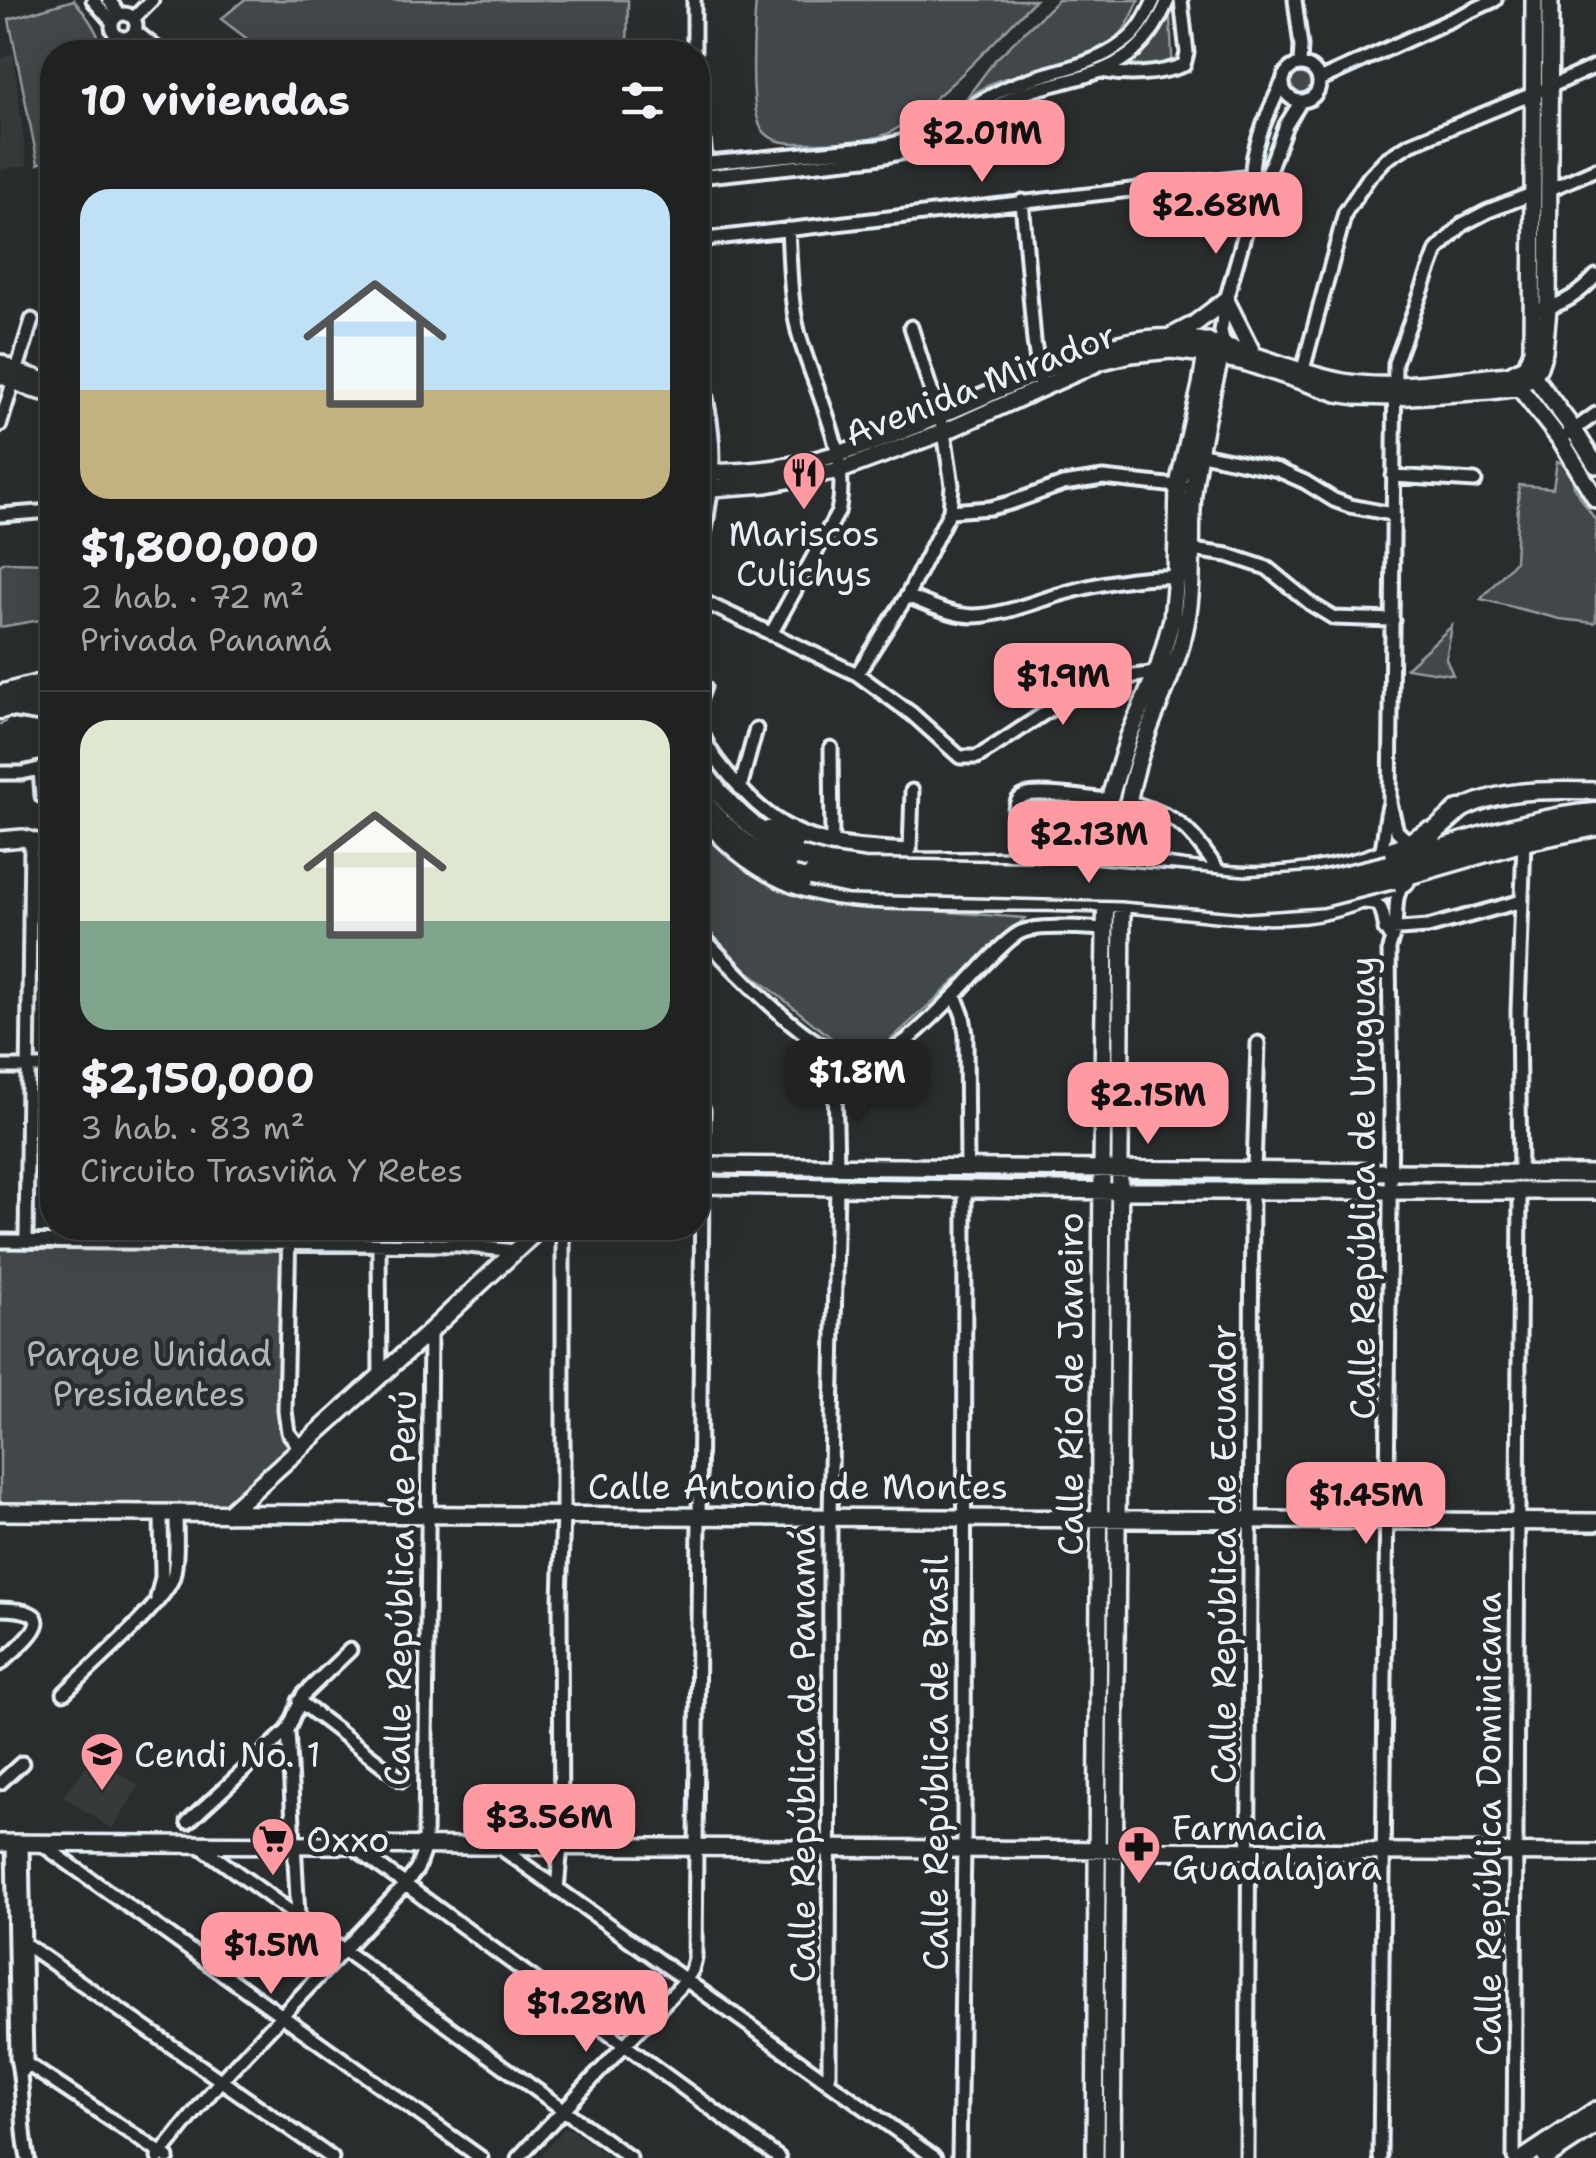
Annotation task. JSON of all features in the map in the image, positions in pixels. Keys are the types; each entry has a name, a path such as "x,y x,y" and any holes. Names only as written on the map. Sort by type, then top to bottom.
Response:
{"main road":[{"path":"1534,0 1540,91 1540,309 1544,352 1530,370 1514,381 1596,464"},
{"path":"1540,91 1550,0"},
{"path":"1226,300 1249,358 1207,387 1172,343 1226,300"},
{"name":"Avenida Mirador","path":"840,462 939,415 1040,380 1172,343 1216,345 1338,393 1490,391 1514,381"},
{"name":"Calle Río de Janeiro","path":"1113,862 1148,732 1186,624 1186,487 1216,345"},
{"path":"0,363 10,376 40,389"},
{"path":"1530,370 1567,434 1596,499"},
{"path":"10,376 40,381"},
{"name":"Avenida Mirador","path":"710,479 767,484 944,432 1040,380"},
{"name":"Calle Río de Janeiro","path":"1095,2158 1117,1519 1110,1191 1114,904 1109,800 1129,736 1156,673 1192,550 1186,487"},
{"path":"0,696 40,684"},
{"path":"0,709 40,698"},
{"path":"710,776 760,822 793,842 830,855 868,860 1113,862 1220,875 1288,874 1327,868 1393,869"},
{"path":"710,782 724,802 772,842 799,856 864,869 1079,873 1246,887 1318,882 1441,865 1596,826"},
{"path":"1393,869 1409,842 1460,810 1488,798 1516,791 1596,791"},
{"path":"710,826 740,854 772,874 840,897 1114,904 1227,915 1305,914 1357,902 1460,810"},
{"path":"710,811 750,848 788,869 849,884 1122,892 1247,902 1321,896 1529,825 1596,812"},
{"path":"0,840 14,838 40,843"},
{"path":"910,850 972,861"},
{"path":"1046,903 1065,891 1067,882 1061,868 1050,860"},
{"path":"1180,870 1162,877 1160,887 1171,902 1189,911"},
{"name":"Calle Río de Janeiro","path":"1110,1169 1105,928 1114,904"},
{"path":"710,1165 1596,1174"},
{"path":"710,1184 1110,1191 1596,1191"},
{"name":"Calle Río de Janeiro","path":"1110,1191 1099,1519 1112,2158"},
{"path":"227,1514 527,1240"},
{"name":"Calle Antonio de Montes","path":"0,1512 1596,1522"},
{"path":"12,1843 1596,1852"},
{"path":"1524,2158 1596,2110"},
{"path":"1546,2158 1596,2125"}],"street":[{"path":"93,0 116,18"},
{"path":"109,0 116,18 114,33 131,29 152,0"},
{"path":"694,0 694,40"},
{"path":"1077,73 1128,40 1141,26 1154,0"},
{"path":"710,169 900,154 935,142 965,118 1077,73 1121,62 1150,34 1168,0"},
{"path":"1100,70 1122,75 1184,65 1187,53 1181,0"},
{"path":"1295,0 1300,64"},
{"path":"1319,80 1496,0"},
{"path":"116,18 126,14 136,40"},
{"path":"131,29 146,40"},
{"path":"1282,134 1265,122 1317,92 1319,80 1310,67 1300,64 1290,68 1282,83 1286,94 1299,101"},
{"path":"1301,376 1345,214 1369,176 1410,144 1596,66"},
{"name":"Calle Río de Janeiro","path":"1256,194 1252,176 1265,122 1282,83"},
{"name":"Calle Río de Janeiro","path":"1216,345 1256,194 1299,101"},
{"path":"1409,842 1398,831 1390,803 1395,362 1436,250 1463,224 1596,169"},
{"path":"710,239 1022,201 1252,176 1266,178"},
{"path":"1022,201 1040,380"},
{"path":"771,634 838,512 841,495 840,462 797,326 788,230"},
{"path":"1540,309 1576,296 1596,276"},
{"path":"0,425 10,376 32,320"},
{"path":"857,674 907,596 950,512 952,485 944,432 911,327"},
{"path":"1567,434 1596,414"},
{"path":"1193,452 1278,470 1334,500 1392,514"},
{"path":"1393,476 1475,482"},
{"path":"950,512 990,508 1062,484 1103,478 1186,487"},
{"path":"0,516 40,511"},
{"path":"1192,550 1228,555 1267,568 1334,618 1393,620"},
{"path":"907,596 955,614 972,616 1098,584 1184,578"},
{"path":"710,605 857,674 912,714 953,753 968,759 1098,684 1156,673"},
{"path":"0,709 40,715"},
{"path":"740,788 756,729"},
{"path":"830,748 832,842"},
{"path":"710,752 766,814 797,833 832,842 910,850 912,791"},
{"path":"0,774 40,769"},
{"path":"1013,861 1014,809 1023,796 1109,800"},
{"path":"1127,801 1176,820 1216,867"},
{"name":"Calle República de Uruguay","path":"1380,2158 1391,933 1395,902 1393,869 1385,841 1390,803"},
{"path":"26,1241 31,840"},
{"path":"1520,1173 1518,1011 1524,842"},
{"path":"1357,902 1377,904 1391,933 1522,901"},
{"path":"710,944 773,1006 825,1049 860,1061 893,1051 1024,930 1105,928"},
{"path":"955,995 966,1034 967,1168"},
{"path":"1254,1171 1258,1043"},
{"path":"0,1067 40,1067"},
{"path":"836,1082 837,1166"},
{"name":"Calle República de Panamá","path":"829,2082 830,1516 837,1187"},
{"name":"Calle República de Brasil","path":"959,2158 964,1849 965,1189"},
{"name":"Calle República de Ecuador","path":"1247,2158 1252,1190"},
{"name":"Calle República Dominicana","path":"1514,2158 1520,1191"},
{"path":"289,1240 286,1425 300,1446"},
{"path":"558,1889 562,1846 562,1240"},
{"path":"518,2158 692,1970 700,1240"},
{"path":"0,1241 458,1245 515,1251"},
{"path":"380,1245 380,1376"},
{"name":"Calle República de Perú","path":"424,1846 430,1331"},
{"path":"64,1693 156,1602 173,1579 169,1513"},
{"path":"0,1609 26,1610 36,1620 29,1636 0,1664"},
{"path":"298,1916 288,1730 299,1700 350,1650"},
{"path":"299,1700 402,1780"},
{"path":"188,1822 288,1730"},
{"path":"0,1783 22,1763"},
{"path":"12,1843 20,1940 24,2137 28,2158"},
{"path":"40,1843 481,2158"},
{"path":"196,1843 630,2158"},
{"path":"352,1845 780,2158"},
{"path":"22,2065 162,2156 221,2080 406,1884 424,1846"},
{"path":"498,1846 935,2158"},
{"path":"20,1940 332,2158"}],"shaded area":[{"path":"13,53 27,166 0,169 0,59"},
{"name":"Cendi No. 1","path":"92,1757 139,1786 112,1829 64,1797"},
{"path":"566,2127 611,2158 538,2158"}],"green space":[{"path":"74,0 101,40 40,40 38,164 9,19"},
{"path":"244,0 628,0 627,40 249,40 221,19"},
{"path":"756,0 1035,0 949,86 895,130 859,141 798,143 771,138 758,119 753,67"},
{"path":"1058,0 1139,0 1125,28 1101,50 1071,63 1001,79 965,100 995,60"},
{"path":"1161,0 1169,0 1169,67 1105,70 1139,39"},
{"path":"1300,73 1308,76 1308,92 1300,95 1292,92 1289,84 1292,76"},
{"path":"997,104 1002,149 879,164 878,157 922,145"},
{"path":"1557,461 1568,466 1575,489 1596,521 1594,623 1560,619 1481,599 1515,561 1519,485 1553,488"},
{"path":"40,563 40,620 0,627 0,565"},
{"path":"1452,626 1446,659 1453,675 1406,668"},
{"path":"710,840 776,885 858,905 1025,918 886,1044 869,1050 846,1050 747,970 710,932"},
{"name":"Parque Unidad Presidentes","path":"0,1237 291,1241 290,1436 297,1448 229,1510 0,1508"}],"waterway":[{"path":"0,724 5,722"},
{"path":"1460,802 1500,788"},
{"path":"710,836 737,861"},
{"path":"1011,910 1098,914"}],"place":[{"name":"Mariscos Culichys","path":"804,511"},
{"name":"Cendi No. 1","path":"102,1792"},
{"name":"Oxxo","path":"273,1877"},
{"name":"Farmacia Guadalajara","path":"1139,1885"}]}
